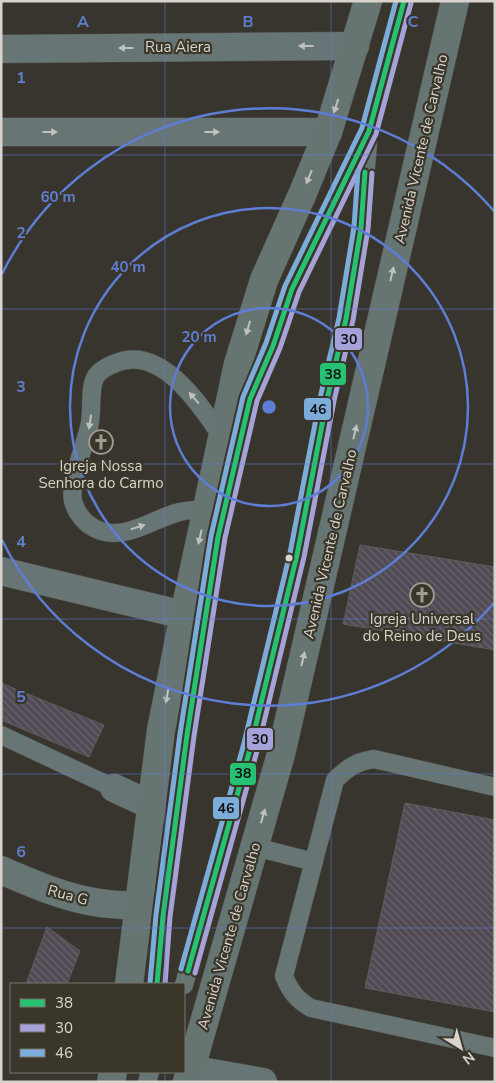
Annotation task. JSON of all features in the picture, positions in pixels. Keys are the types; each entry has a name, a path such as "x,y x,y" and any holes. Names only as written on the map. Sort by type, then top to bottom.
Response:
{"main road":[{"path":"129,983 160,730 238,364 264,280 328,132 368,1"},
{"name":"Avenida Vicente de Carvalho","path":"188,1076 281,754 455,1"}],"street":[{"name":"Rua Aiera","path":"1,49 355,46"},
{"path":"1,132 328,132"},
{"path":"1,571 184,615"},
{"path":"114,788 151,805"},
{"name":"Rua G","path":"1,870 49,891 75,898 101,903 139,906"},
{"path":"188,1076 263,1082"}],"lane":[{"path":"185,983 250,749 297,555 327,399 349,301 361,228 369,131 404,1"},
{"path":"157,983 163,916 196,675 218,537 250,399 273,346 292,289 369,131"},
{"path":"206,509 177,512 143,526 122,532 108,533 87,524 79,515 72,499 73,487 90,425 95,378 108,366 125,359 142,360 163,370 180,383 197,402 222,437"},
{"path":"1,735 114,788"},
{"path":"495,787 374,759 360,761 348,768 335,780 284,976 289,989 298,1000 311,1008 495,1048"},
{"path":"254,847 314,862"}],"building":[{"name":"Igreja Universal do Reino de Deus","path":"360,545 495,567 495,650 343,624"},
{"path":"1,683 104,725 89,757 1,720"},
{"path":"405,803 495,820 495,1012 365,988"},
{"path":"47,927 80,951 67,983 26,983"}],"transit line":[{"name":"46","path":"150,983 156,915 180,734 211,536 243,397 266,343 285,286 362,128 396,1"},
{"name":"38","path":"157,983 163,916 187,735 218,537 250,399 273,346 292,289 369,131 404,1"},
{"name":"30","path":"165,983 170,917 194,736 225,538 257,401 280,348 299,292 376,134 411,3"},
{"name":"46","path":"181,969 243,747 290,553 320,398 339,318 354,227 358,171"},
{"name":"38","path":"188,971 250,749 297,555 327,399 346,319 361,228 365,172"},
{"name":"30","path":"195,973 257,751 304,557 334,401 353,320 368,229 372,173"}],"place":[{"name":"Igreja Nossa Senhora do Carmo","path":"101,442"},
{"name":"Igreja Universal do Reino de Deus","path":"422,595"}]}
